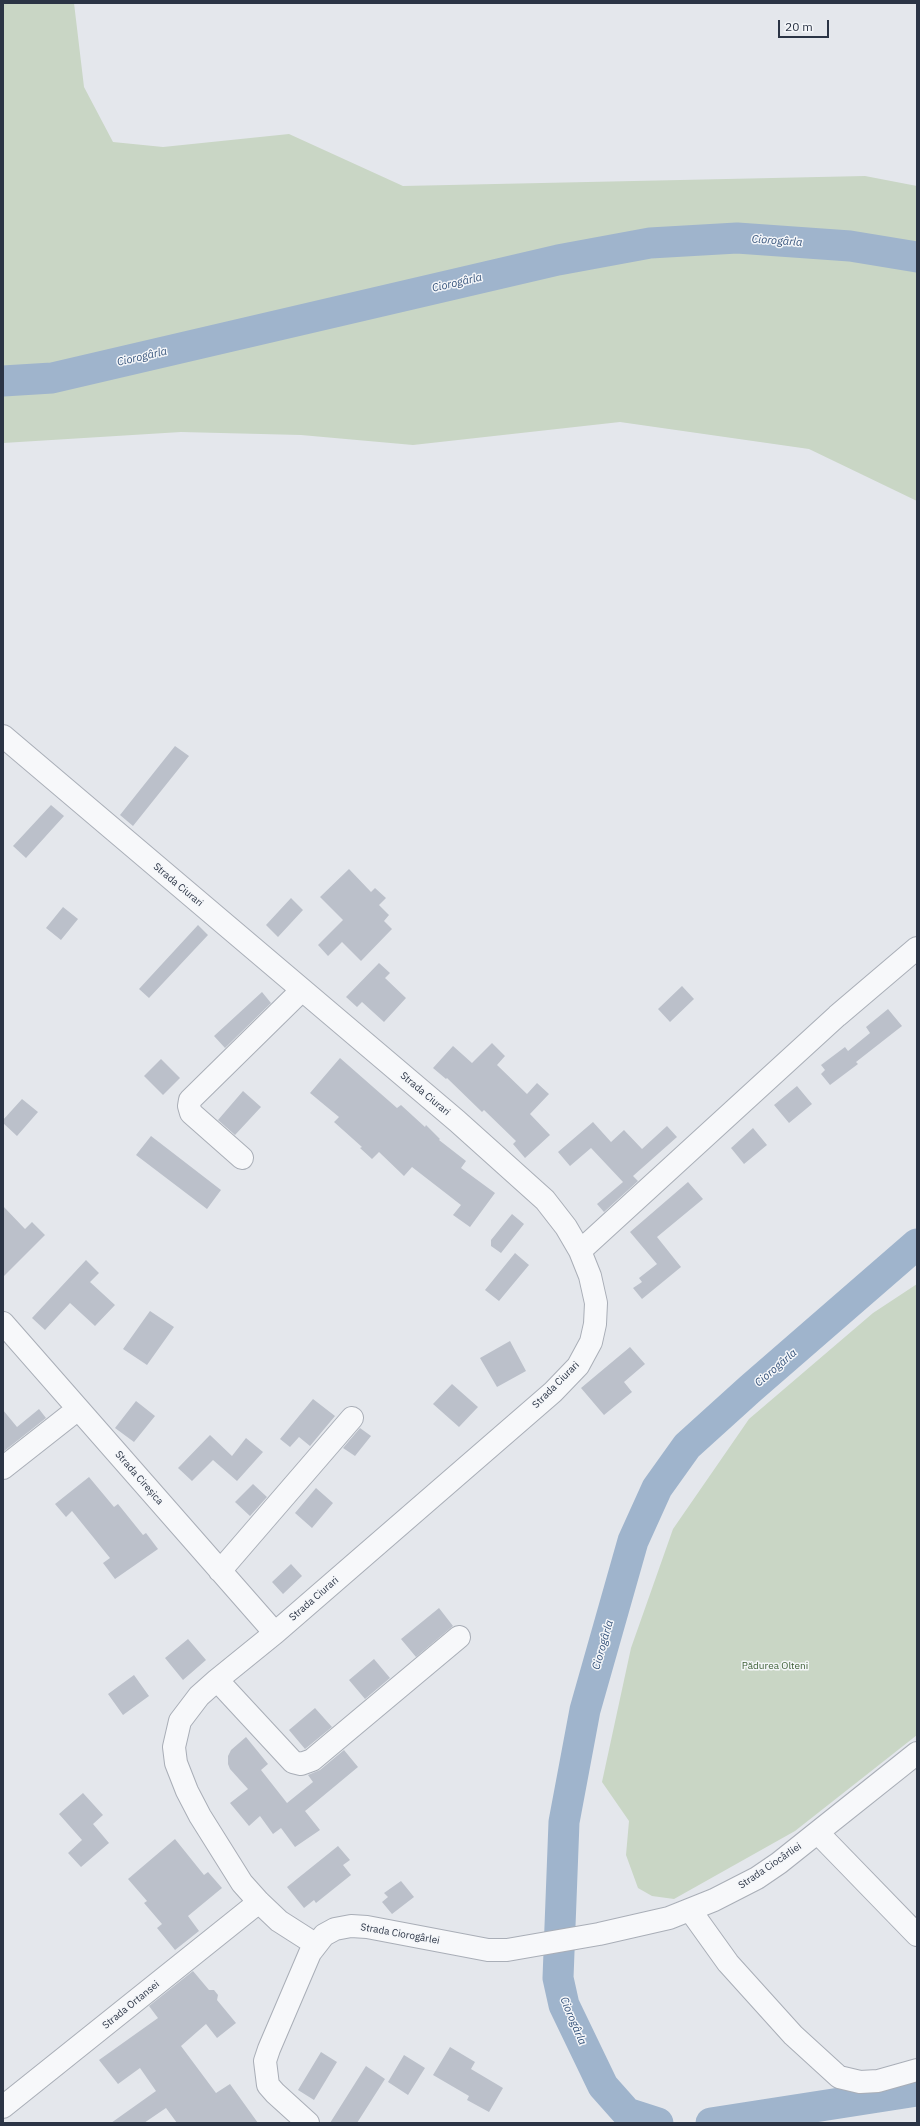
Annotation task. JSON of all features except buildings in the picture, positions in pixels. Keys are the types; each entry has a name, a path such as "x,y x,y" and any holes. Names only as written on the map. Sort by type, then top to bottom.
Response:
{"street":[{"name":"Strada Ciurari","path":"3,736 457,1121 545,1200 566,1227 580,1251 590,1276 596,1303 595,1324 591,1342 578,1366 552,1392 275,1633 199,1696 180,1721 174,1747 176,1763 187,1791 200,1816 242,1883 259,1902 279,1922 315,1944"},
{"path":"580,1251 837,1016 917,948"},
{"path":"242,1158 192,1113 189,1106 190,1100 302,990"},
{"name":"Strada Cireșica","path":"3,1323 275,1633"},
{"path":"3,1468 78,1409"},
{"path":"220,1571 352,1418"},
{"path":"218,1680 293,1762 302,1764 312,1760 459,1637"},
{"name":"Strada Ciocârliei","path":"599,1934 648,1923 690,1910 714,1900 757,1878 818,1834 917,1753"},
{"path":"818,1834 917,1935"},
{"name":"Strada Ortansei","path":"3,2107 259,1902"},
{"path":"690,1910 728,1964 793,2035 839,2077 860,2082 878,2081 917,2070"},
{"name":"Strada Ciorogârlei","path":"308,2123 268,2085 265,2062 268,2049 315,1944 324,1935 335,1929 351,1926 367,1927 488,1950 528,1947 599,1934"}],"green space":[{"path":"3,3 74,3 84,87 113,142 163,147 289,134 403,186 865,176 917,186 917,501 809,449 620,422 413,445 301,435 181,432 3,443"},
{"name":"Pădurea Olteni","path":"917,1284 917,1735 795,1831 674,1899 652,1896 638,1888 626,1855 629,1821 602,1782 631,1648 673,1529 749,1419 873,1313"}],"waterway":[{"name":"Ciorogârla","path":"3,381 52,378 558,260 650,243 737,238 850,246 917,257"},
{"name":"Ciorogârla","path":"658,2123 627,2113 603,2086 564,2005 558,1978 564,1822 585,1710 633,1541 657,1488 687,1446 750,1389 917,1244"},
{"name":"Ciorogârla","path":"711,2123 917,2091"}]}
